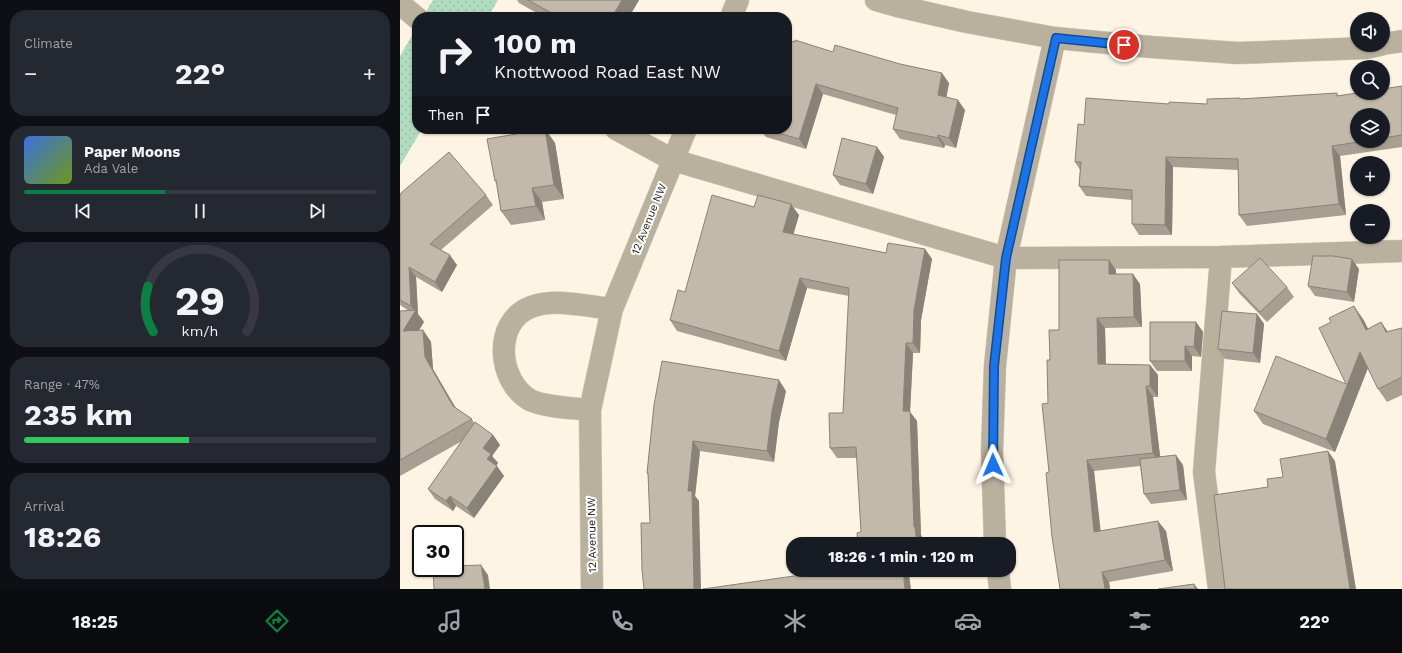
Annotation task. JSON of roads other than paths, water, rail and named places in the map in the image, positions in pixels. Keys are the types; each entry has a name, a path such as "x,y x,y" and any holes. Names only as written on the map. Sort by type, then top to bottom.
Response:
{"street":[{"path":"733,12 738,0"},
{"path":"876,0 967,22 1056,38 1238,53 1350,49"},
{"path":"400,4 412,14"},
{"path":"995,537 992,450 994,366 1006,258 1056,38"},
{"path":"1390,43 1402,41"},
{"path":"625,134 673,160 1006,258 1221,257 1402,251"},
{"name":"12 Avenue NW","path":"592,589 590,410 612,309 684,134"},
{"path":"1219,589 1204,472 1221,257"},
{"path":"590,410 544,404 532,401 522,394 510,378 504,359 505,336 514,318 530,308 550,302 612,309"},
{"path":"999,577 1000,589"}]}
